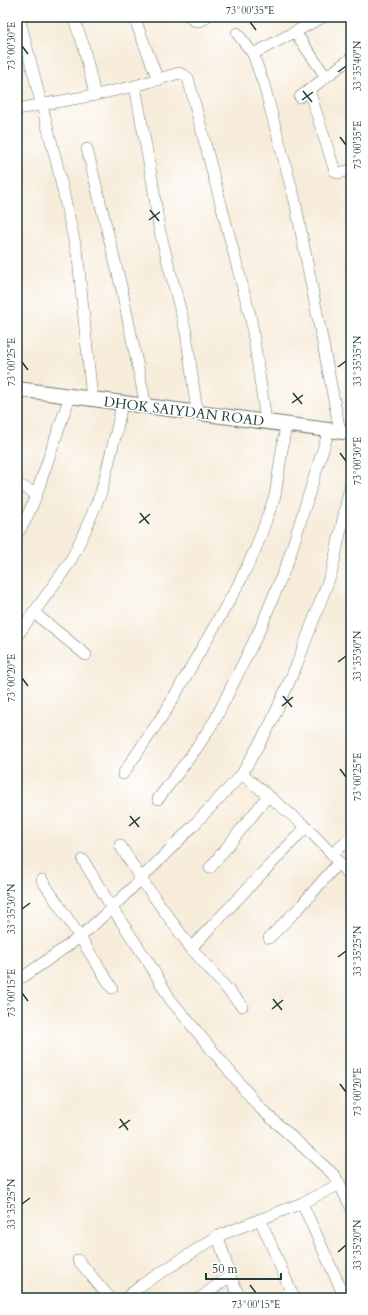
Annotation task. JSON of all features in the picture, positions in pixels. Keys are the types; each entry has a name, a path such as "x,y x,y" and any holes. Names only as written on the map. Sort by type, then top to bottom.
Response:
{"main road":[{"name":"DHOK SAIYDAN ROAD","path":"17,389 340,431"}],"street":[{"path":"19,17 57,164 78,258 92,399"},
{"path":"73,17 83,44 95,95"},
{"path":"134,17 158,80"},
{"path":"191,17 193,20 198,21 203,20 206,17"},
{"path":"253,54 323,17"},
{"path":"158,799 196,749 215,720 261,627 340,431 296,201 264,85 253,54 237,32"},
{"path":"295,32 326,77"},
{"path":"351,58 305,93 336,171 338,174 351,170"},
{"path":"17,109 95,95 179,74 188,78 251,319 266,421"},
{"path":"135,86 153,185 159,228 186,332 197,412"},
{"path":"87,150 121,286 146,406"},
{"path":"17,534 25,521 37,494 70,396"},
{"path":"17,636 70,562 101,493 117,430 122,403"},
{"path":"123,774 167,709 237,587 256,548 275,496 286,424"},
{"path":"23,977 80,937 112,908 192,828 242,774 271,723 297,664 332,571 351,482"},
{"path":"17,484 37,494"},
{"path":"33,612 86,655"},
{"path":"242,774 306,827 335,858 351,878"},
{"path":"210,868 268,796"},
{"path":"191,948 306,827"},
{"path":"269,938 300,907 351,838"},
{"path":"120,845 141,879 191,948 242,1006"},
{"path":"83,860 112,908 149,963 170,999 260,1108 335,1176 351,1207"},
{"path":"42,880 112,988"},
{"path":"126,1298 143,1284 218,1236 302,1203 340,1184"},
{"path":"302,1203 345,1298"},
{"path":"260,1219 294,1298"},
{"path":"218,1236 230,1276 240,1298"},
{"path":"78,1260 110,1298"},
{"path":"200,1298 230,1276"}]}
